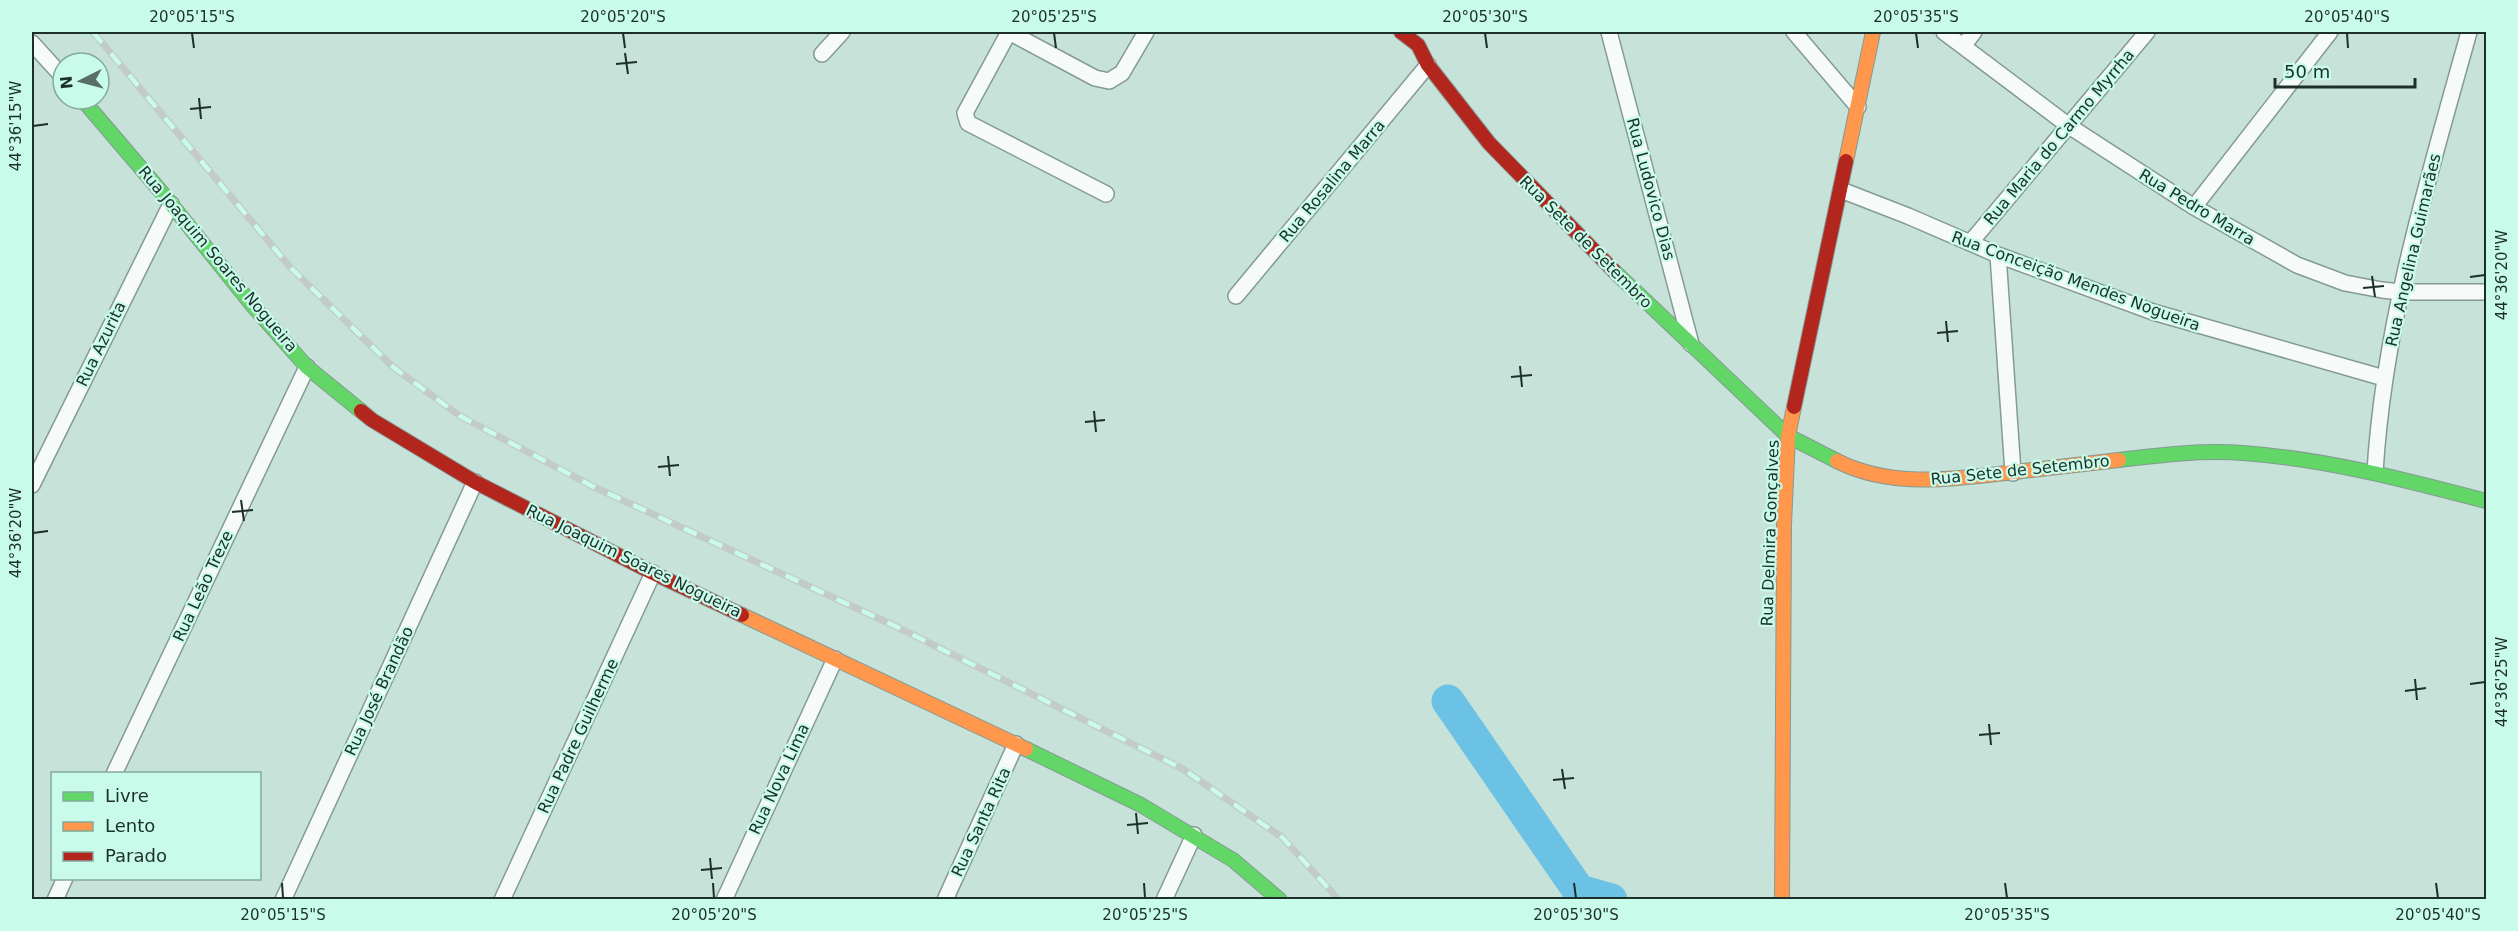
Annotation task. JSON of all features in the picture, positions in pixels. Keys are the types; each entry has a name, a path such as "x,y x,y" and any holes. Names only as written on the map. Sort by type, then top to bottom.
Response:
{"street":[{"path":"822,54 842,32"},
{"path":"1106,194 968,123 965,113 1009,32 1095,78 1109,81 1117,78 1126,68 1146,32"},
{"path":"1401,32 1415,38"},
{"name":"Rua Ludovico Dias","path":"1609,32 1692,347"},
{"path":"1794,32 1858,107"},
{"name":"Rua Delmira Gonçalves","path":"1782,900 1784,525 1788,436 1873,32"},
{"name":"Rua Pedro Marra","path":"1944,32 2069,126 2194,207 2254,242 2326,277 2363,287 2400,292 2487,292"},
{"path":"1964,45 1974,32"},
{"name":"Rua Maria do Carmo Myrrha","path":"1970,243 2147,32"},
{"path":"2194,207 2330,32"},
{"name":"Rua Angelina Guimarães","path":"2375,472 2384,378 2400,292 2469,32"},
{"name":"Rua Sete de Setembro","path":"1415,38 1428,65 1489,142 1589,248 1788,436 1827,457 1878,477 1923,480 2188,453 2241,453 2298,459 2375,472 2487,501"},
{"path":"32,43 51,64"},
{"name":"Rua Rosalina Marra","path":"1236,296 1428,65"},
{"name":"Rua Joaquim Soares Nogueira","path":"92,111 253,306 308,367 372,420 475,482 653,573 1141,805 1194,835 1254,875 1280,900"},
{"name":"Rua Conceição Mendes Nogueira","path":"1841,190 1998,255 2163,316 2384,378"},
{"name":"Rua Azurita","path":"32,485 171,204"},
{"path":"1998,255 2013,472"},
{"name":"Rua Leão Treze","path":"115,772 308,367"},
{"name":"Rua José Brandão","path":"283,900 475,482"},
{"name":"Rua Padre Guilherme","path":"502,900 653,573"},
{"name":"Rua Nova Lima","path":"724,900 835,659"},
{"name":"Rua Santa Rita","path":"945,900 1016,744"},
{"path":"1164,900 1194,835"},
{"path":"55,900 64,880"}],"waterway":[{"path":"1448,701 1579,891 1611,900"}],"railway":[{"path":"93,32 290,267 393,367 460,416 592,486 895,626 1183,769 1283,838 1339,900"}],"traffic: fast":[{"path":"92,111 163,194 253,306 307,367 361,411"},
{"path":"1614,271 1788,436 1837,461"},
{"path":"2119,460 2212,452 2274,456 2366,471 2486,501"},
{"path":"1026,749 1141,805 1233,860 1280,900"}],"traffic: slow":[{"path":"1846,161 1873,32"},
{"path":"1782,900 1784,525 1788,436 1794,407"},
{"path":"1837,461 1880,476 1924,480 2119,460"},
{"path":"742,615 1026,749"}],"traffic: jam":[{"path":"1401,32 1418,45 1428,65 1489,143 1614,271"},
{"path":"1794,407 1846,161"},
{"path":"361,411 372,420 475,482 653,573 742,615"}]}
